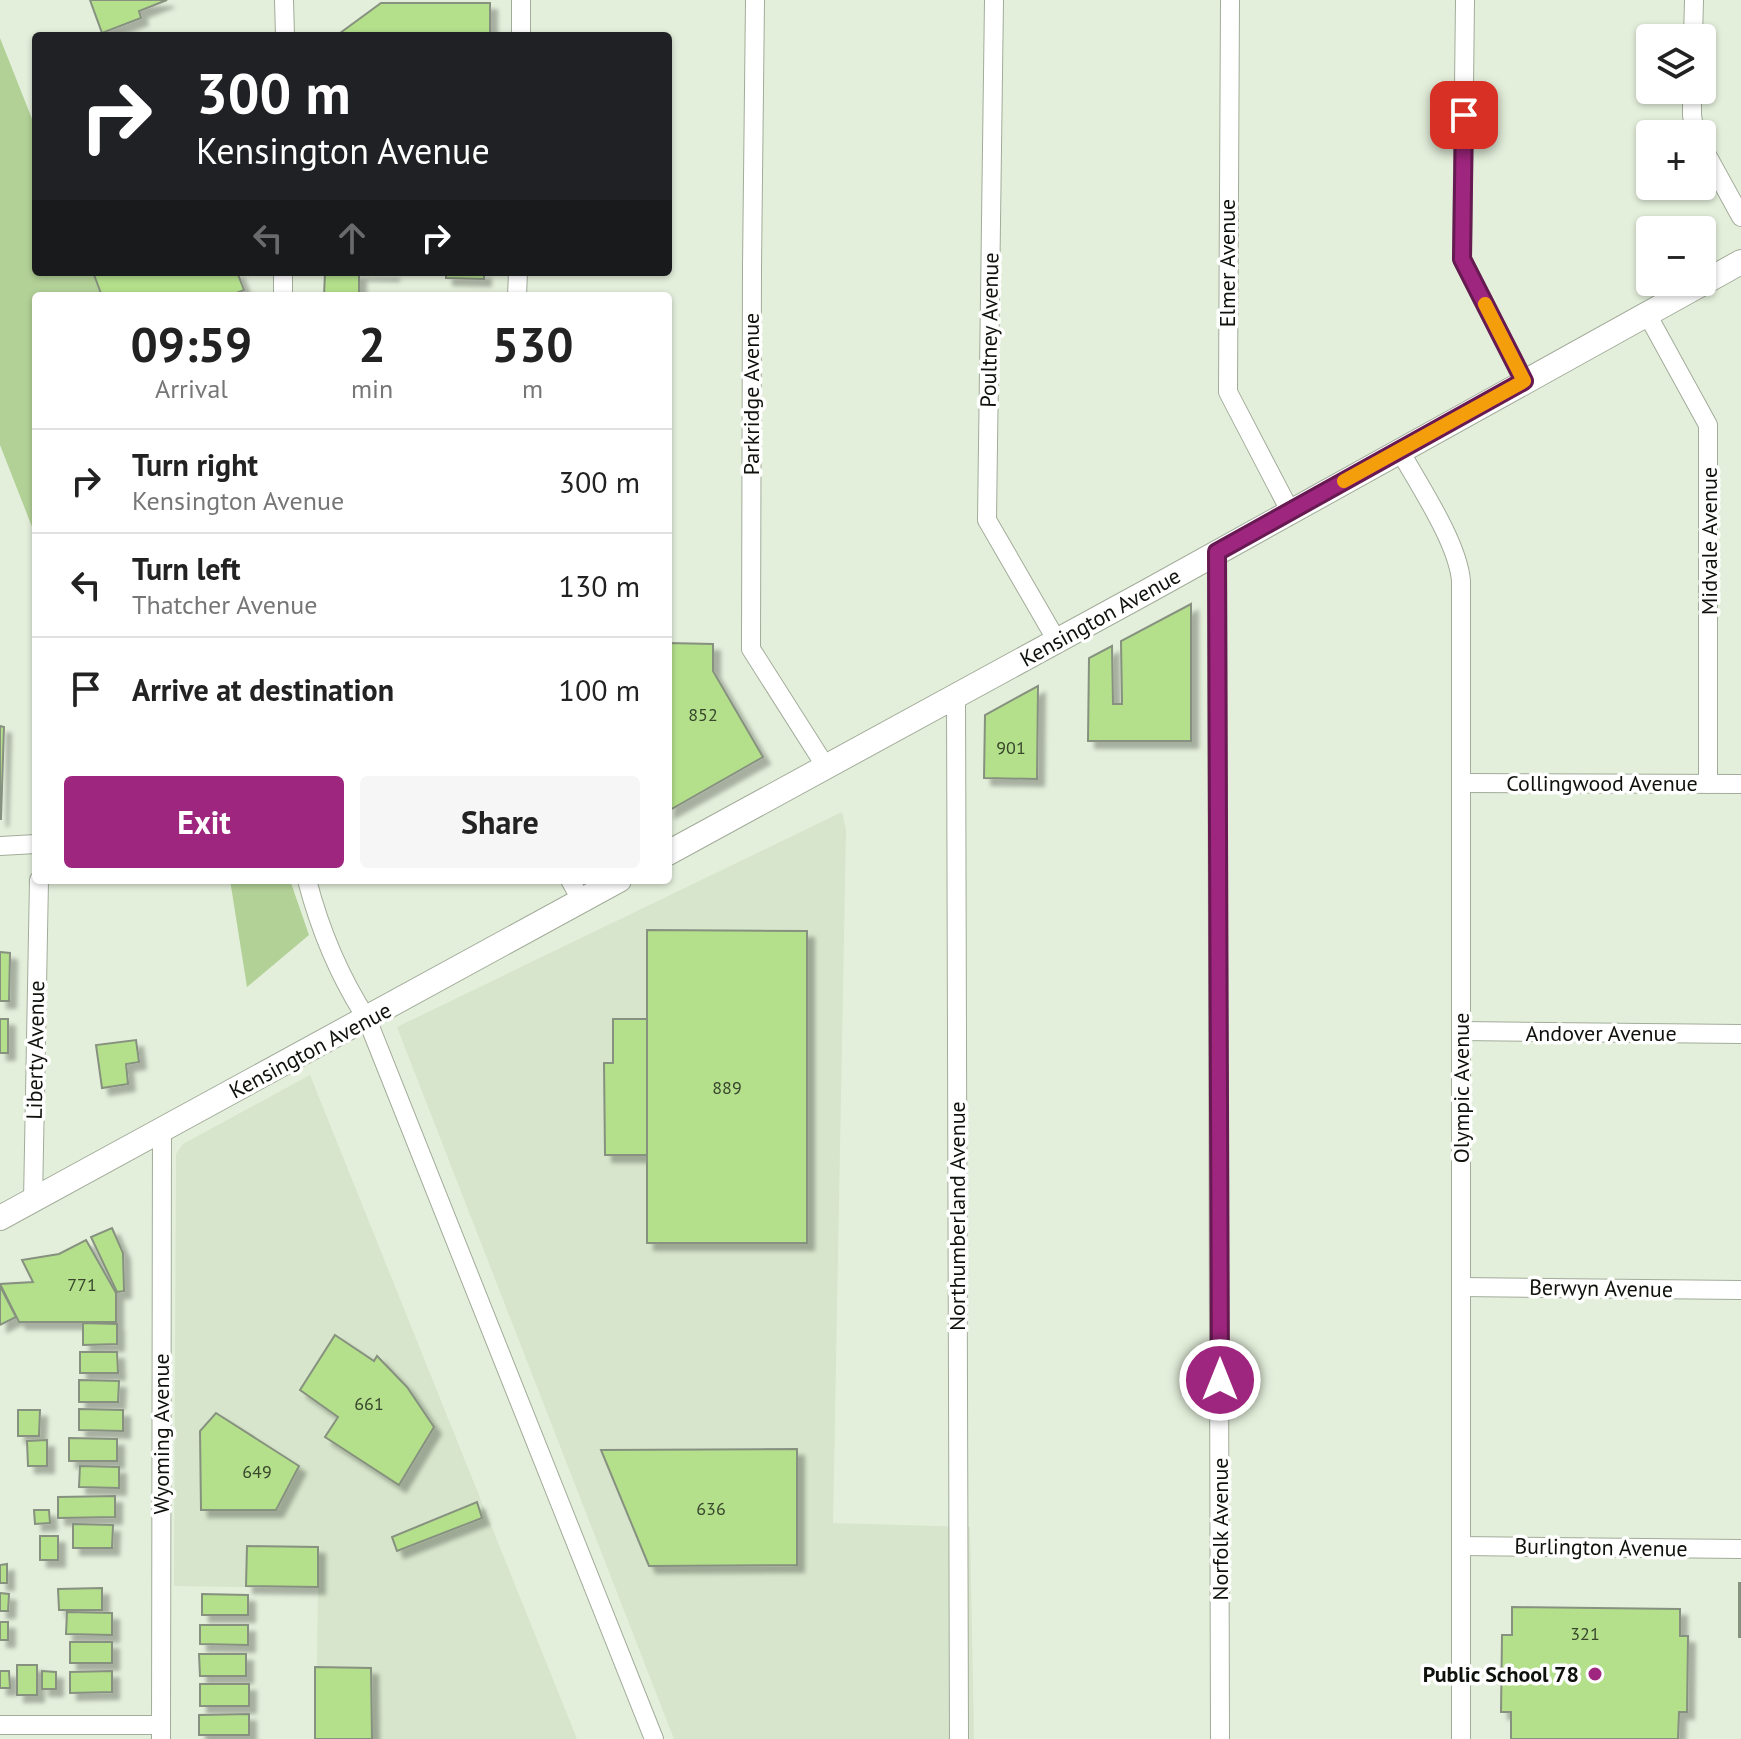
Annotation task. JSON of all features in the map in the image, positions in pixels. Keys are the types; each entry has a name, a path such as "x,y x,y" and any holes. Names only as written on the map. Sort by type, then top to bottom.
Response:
{"street":[{"path":"284,0 285,32"},
{"path":"521,0 521,32"},
{"name":"Parkridge Avenue","path":"755,0 751,649 826,767"},
{"name":"Poultney Avenue","path":"994,0 987,520 1057,641"},
{"name":"Elmer Avenue","path":"1230,0 1228,392 1290,511"},
{"path":"1465,0 1462,259 1524,381"},
{"path":"1693,24 1694,0"},
{"path":"1716,171 1741,217"},
{"name":"Kensington Avenue","path":"672,851 1741,262"},
{"name":"Midvale Avenue","path":"1647,314 1708,425 1708,784"},
{"name":"Olympic Avenue","path":"1400,451 1460,570 1461,1739"},
{"name":"Norfolk Avenue","path":"1217,552 1220,1739"},
{"name":"Northumberland Avenue","path":"956,694 959,1739"},
{"name":"Collingwood Avenue","path":"1462,783 1741,784"},
{"path":"0,846 32,844"},
{"name":"Liberty Avenue","path":"33,1201 39,884"},
{"path":"308,884 316,915 334,960 367,1019 654,1739"},
{"name":"Kensington Avenue","path":"0,1218 367,1019 576,890 602,884"},
{"name":"Andover Avenue","path":"1461,1031 1741,1034"},
{"name":"Wyoming Avenue","path":"161,1732 162,1129"},
{"name":"Berwyn Avenue","path":"1461,1287 1741,1290"},
{"name":"Burlington Avenue","path":"1461,1546 1741,1549"},
{"path":"0,1725 161,1732"}],"shaded area":[{"path":"842,812 846,830 833,1523 970,1527 974,1739 674,1739 397,1027"},
{"path":"310,1075 577,1739 316,1739 318,1588 174,1586 176,1154 183,1144"}],"green space":[{"path":"0,38 32,119 32,276 94,276 100,292 32,292 32,527 0,445"},
{"path":"231,884 291,884 309,935 247,987"}],"building":[{"path":"90,0 167,0 139,11 141,18 102,32"},
{"path":"381,3 490,3 490,32 341,32"},
{"path":"94,276 239,276 244,290 239,292 100,292"},
{"path":"325,276 359,276 359,292 324,292"},
{"path":"446,276 484,276 484,279"},
{"path":"1191,604 1191,741 1088,741 1089,658 1112,646 1113,704 1122,704 1121,641"},
{"path":"672,643 713,644 713,671 763,757 672,809"},
{"path":"1038,686 1037,779 984,778 985,715"},
{"path":"0,726 4,727 1,819 0,819"},
{"path":"647,930 807,931 807,1243 647,1243"},
{"path":"0,952 10,953 9,1001 0,1001"},
{"path":"0,1019 8,1019 8,1053 0,1053"},
{"path":"613,1019 647,1019 647,1155 605,1155 604,1063 613,1063"},
{"path":"136,1040 139,1062 126,1064 128,1084 102,1088 96,1045"},
{"path":"112,1228 123,1253 124,1291 117,1292 91,1237"},
{"path":"86,1240 116,1293 116,1322 19,1322 0,1284 33,1282 22,1260 59,1254"},
{"path":"0,1286 16,1317 0,1325"},
{"path":"83,1323 117,1324 117,1344 83,1345"},
{"path":"335,1335 374,1361 377,1356 407,1387 434,1427 399,1485 325,1437 338,1417 300,1390"},
{"path":"80,1352 117,1352 118,1373 80,1373"},
{"path":"79,1380 119,1381 118,1402 79,1402"},
{"path":"79,1409 123,1410 123,1431 79,1430"},
{"path":"18,1410 40,1410 39,1436 18,1436"},
{"path":"216,1413 299,1466 276,1510 201,1510 200,1431"},
{"path":"69,1438 117,1439 117,1461 69,1461"},
{"path":"47,1440 47,1466 28,1466 27,1441"},
{"path":"797,1449 797,1565 649,1566 601,1450"},
{"path":"80,1466 119,1467 119,1488 79,1487"},
{"path":"115,1496 115,1517 58,1518 58,1497"},
{"path":"477,1502 482,1518 397,1551 392,1537"},
{"path":"34,1510 49,1510 50,1523 35,1524"},
{"path":"73,1524 113,1525 112,1548 73,1548"},
{"path":"40,1536 58,1536 58,1560 40,1560"},
{"path":"247,1546 318,1547 318,1587 246,1586"},
{"path":"7,1564 7,1583 0,1583 0,1565"},
{"path":"1741,1583 1741,1637 1739,1637"},
{"path":"102,1588 102,1610 59,1610 58,1589"},
{"path":"0,1593 9,1594 8,1611 0,1611"},
{"path":"202,1594 248,1595 248,1615 202,1615"},
{"name":"Public School 78","path":"1512,1607 1680,1609 1680,1636 1688,1636 1687,1712 1679,1712 1678,1739 1511,1739 1511,1712 1501,1712 1502,1635 1512,1635"},
{"path":"67,1612 112,1613 112,1635 66,1634"},
{"path":"0,1622 8,1622 8,1640 0,1640"},
{"path":"200,1625 248,1625 248,1645 200,1644"},
{"path":"70,1642 112,1642 112,1663 70,1663"},
{"path":"199,1654 246,1654 246,1676 200,1676"},
{"path":"17,1665 37,1665 37,1695 17,1695"},
{"path":"315,1667 371,1668 372,1739 315,1739"},
{"path":"0,1671 9,1671 10,1688 0,1688"},
{"path":"42,1671 56,1672 56,1689 42,1689"},
{"path":"112,1671 112,1692 70,1693 70,1672"},
{"path":"200,1684 249,1684 249,1706 200,1706"},
{"path":"249,1714 249,1735 199,1735 199,1715"}],"slow traffic":[{"path":"1344,481 1524,381 1485,304"}],"place":[{"name":"Public School 78","path":"1595,1674"}],"route":[{"path":"1220,1380 1217,552 1524,381 1462,259 1464,115"}]}
